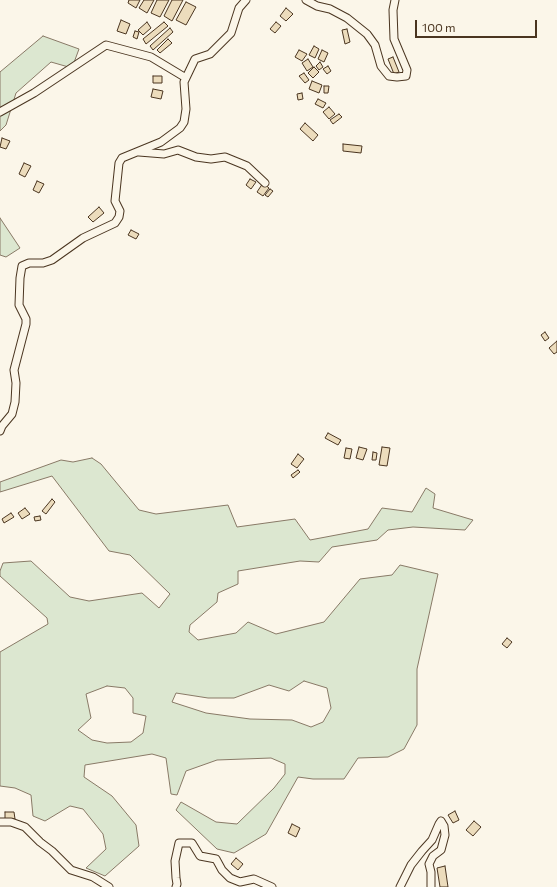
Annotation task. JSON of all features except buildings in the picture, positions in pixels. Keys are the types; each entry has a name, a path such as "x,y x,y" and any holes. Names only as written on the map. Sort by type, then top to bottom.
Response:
{"street":[{"path":"0,431 2,426 12,414 15,402 16,383 14,370 26,324 26,318 19,305 22,266 29,263 43,263 52,260 83,238 115,223 119,217 120,211 116,201 119,163 122,158 161,142 180,128 184,122 186,109 184,82 195,59 210,54 231,33 239,8 246,0"},
{"path":"306,0 317,6 330,9 347,18 367,34 375,45 381,66 389,76 397,77 406,76 407,70 394,39 393,10 395,0"},
{"path":"0,112 34,93 106,46 151,57 186,78"},
{"path":"137,152 164,154 178,150 204,158 211,159 225,157 247,166 265,183"},
{"path":"400,887 411,865 422,850 432,840 438,824 441,821 444,826 445,835 442,850 433,856 429,864 431,872 431,887"},
{"path":"0,822 11,822 25,827 71,870 93,877 109,887"},
{"path":"176,887 175,861 179,843 192,843 200,856 216,860 222,870 230,878 240,882 254,879 272,887"}],"green space":[{"path":"43,36 79,49 72,68 51,62 16,93 6,125 0,131 0,72"},
{"path":"0,218 20,248 6,257 0,255"},
{"path":"92,458 101,464 139,510 156,514 228,505 237,527 295,519 310,540 368,529 382,508 412,512 426,488 435,494 433,508 473,520 465,530 413,527 388,530 377,540 332,547 319,562 300,561 238,571 238,584 218,593 217,602 190,625 189,632 198,640 236,633 248,622 276,634 324,622 360,579 392,575 400,565 438,574 417,669 417,725 404,749 388,757 358,758 344,779 313,779 298,777 266,834 234,853 217,849 176,810 181,802 216,822 237,824 274,788 285,774 285,764 271,758 217,760 186,771 177,795 171,794 166,758 152,754 85,765 84,777 112,796 136,825 139,846 105,876 86,868 106,849 103,834 83,809 70,806 45,821 33,816 31,795 15,788 0,786 0,652 48,624 47,618 0,576 0,571 3,563 31,561 70,597 89,601 142,593 159,608 170,594 130,555 109,551 52,476 0,492 0,482 61,460 73,462","holes":["304,681 327,688 331,708 323,722 311,727 292,720 250,719 206,713 172,702 176,693 208,698 234,698 269,685 289,691","107,686 125,688 133,698 133,713 146,716 143,733 131,742 107,743 92,740 78,730 91,718 86,694"]}]}
